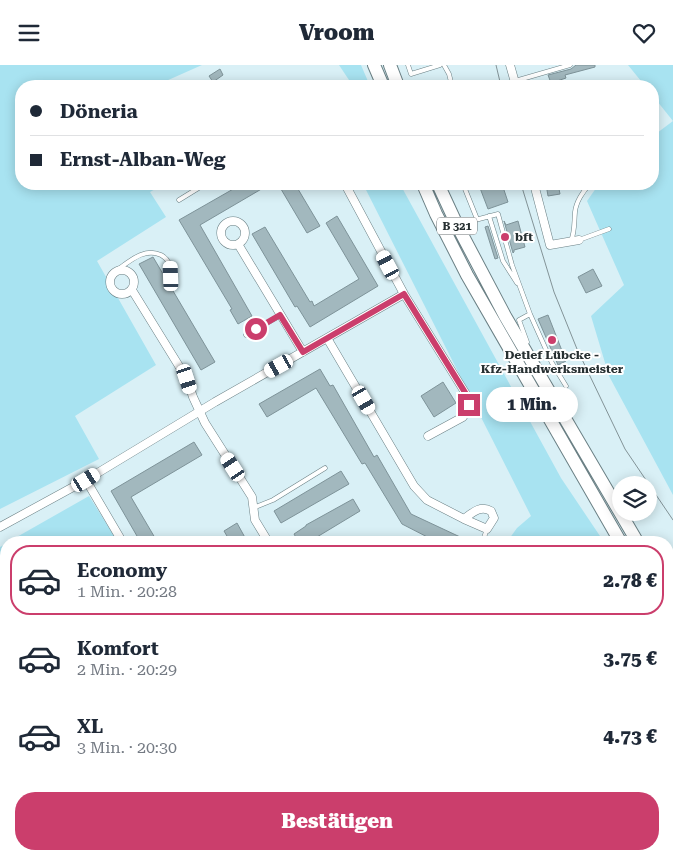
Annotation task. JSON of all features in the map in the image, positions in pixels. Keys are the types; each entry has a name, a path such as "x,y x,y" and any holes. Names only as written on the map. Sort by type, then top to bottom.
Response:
{"main road":[{"path":"374,65 380,80"},
{"path":"390,65 396,80"},
{"name":"B 321","path":"426,190 467,275 617,536"},
{"name":"B 321","path":"441,190 505,316 634,536"}],"street":[{"path":"510,65 514,80"},
{"path":"348,190 404,294 466,394 469,405 463,417 428,436"},
{"path":"536,190 550,245 575,240"},
{"path":"238,245 303,352"},
{"path":"118,270 126,270 132,274 135,282 132,290 120,294 113,290 111,279 118,270"},
{"path":"132,290 187,379 205,423 252,497 255,520 265,536"},
{"path":"0,527 86,480 404,294"},
{"path":"327,338 414,485 427,500 464,519 487,529 494,518 491,511 486,508 480,508 464,519"},
{"path":"86,480 120,536"}],"lane":[{"path":"408,65 411,74 442,65 449,74 450,80"},
{"path":"527,80 570,65"},
{"path":"179,200 195,190"},
{"path":"465,190 477,219"},
{"path":"585,190 575,211 575,240 609,229"},
{"path":"457,225 498,214 512,265 530,314 552,363 566,386"},
{"path":"489,216 503,261 522,291"},
{"path":"118,270 145,253 154,252 165,258 170,265 171,276"},
{"path":"530,314 519,320 537,370"},
{"path":"246,335 280,315"},
{"path":"253,508 273,500 325,468"},
{"path":"484,536 487,529"}],"shaded area":[{"path":"0,65 202,65 168,80 15,80 15,190 154,190 150,192 166,217 97,261 156,365 75,416 99,459 0,509"},
{"path":"339,65 361,65 367,80 349,80"},
{"path":"628,65 673,65 673,121 659,104 659,80 640,80"},
{"path":"673,121 673,495 609,376 591,316 624,285 587,201 595,190 659,190 659,132"},
{"path":"366,190 403,190 561,478 600,536 511,536 517,528 531,516"},
{"path":"89,496 114,536 19,536"}],"building":[{"path":"576,65 595,65 595,67 565,75 566,78 560,80 550,80 548,75 571,69"},
{"path":"220,69 223,75 216,80 212,80 209,76"},
{"path":"232,190 260,190 200,225 252,316 238,324 230,310 232,309 179,220"},
{"path":"282,190 299,190 320,226 307,233"},
{"path":"481,190 504,190 508,202 488,209"},
{"path":"547,190 559,190 560,194 548,196"},
{"path":"337,216 378,286 310,327 297,306 295,307 252,234 265,227 314,306 359,279 326,223"},
{"path":"504,221 506,225 518,221 525,247 514,250 513,253"},
{"path":"488,226 498,258 495,259 485,227"},
{"path":"153,257 215,362 201,370 139,264"},
{"path":"593,269 602,286 586,293 578,277"},
{"name":"Detlef Lübcke - Kfz-Handwerksmeister","path":"548,315 566,361 558,365 538,319"},
{"path":"320,369 330,386 333,385 374,457 377,455 411,514 458,536 425,536 402,524 365,463 362,464 316,388 267,417 259,404"},
{"path":"443,382 456,403 434,417 421,396"},
{"path":"194,442 202,455 131,497 154,536 137,536 111,491"},
{"path":"341,471 349,484 281,523 274,511"},
{"path":"353,499 360,511 319,536 295,536 294,534 306,525"},
{"path":"237,523 244,536 227,536 224,531"}],"tram line":[{"path":"496,65 500,80"},
{"path":"523,190 554,292 577,349 625,449 673,520"}],"place":[{"name":"bft","path":"505,237"},
{"name":"Detlef Lübcke - Kfz-Handwerksmeister","path":"552,340"}],"route":[{"path":"256,329 280,315 303,352 404,294 466,394 469,405"}]}
